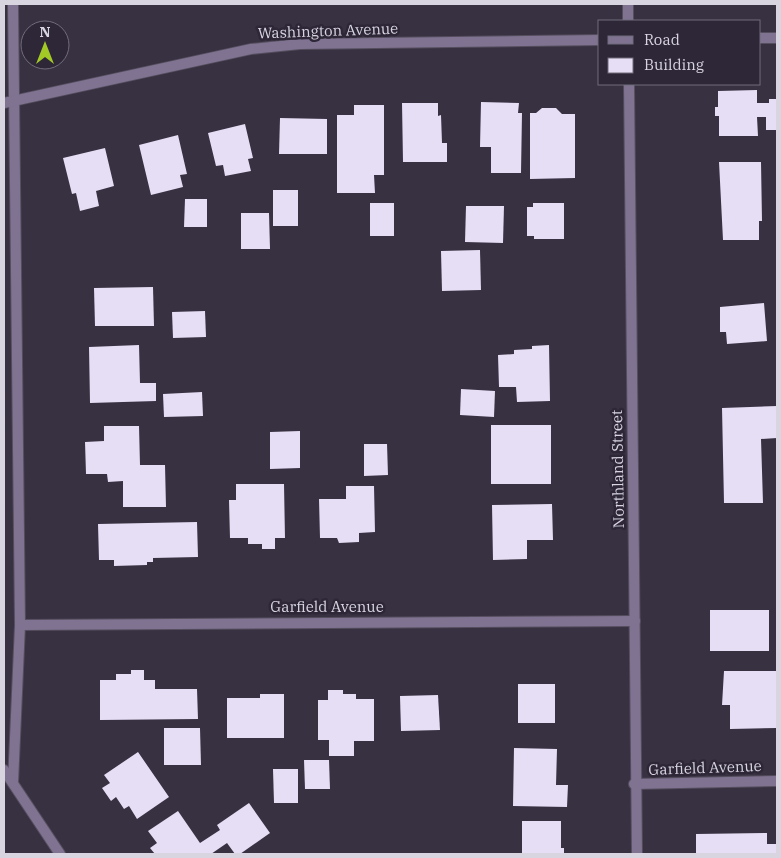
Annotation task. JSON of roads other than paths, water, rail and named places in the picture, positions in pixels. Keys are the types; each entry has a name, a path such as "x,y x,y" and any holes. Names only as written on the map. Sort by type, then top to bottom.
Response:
{"street":[{"path":"13,4 9,102 20,625 13,783"},
{"path":"628,4 628,20"},
{"path":"761,38 777,38"},
{"name":"Washington Avenue","path":"9,102 250,49 300,44 598,40"},
{"name":"Northland Street","path":"629,85 635,621 634,784 637,854"},
{"name":"Garfield Avenue","path":"20,625 635,621"},
{"path":"4,770 60,854"},
{"name":"Garfield Avenue","path":"634,784 777,781"}]}
